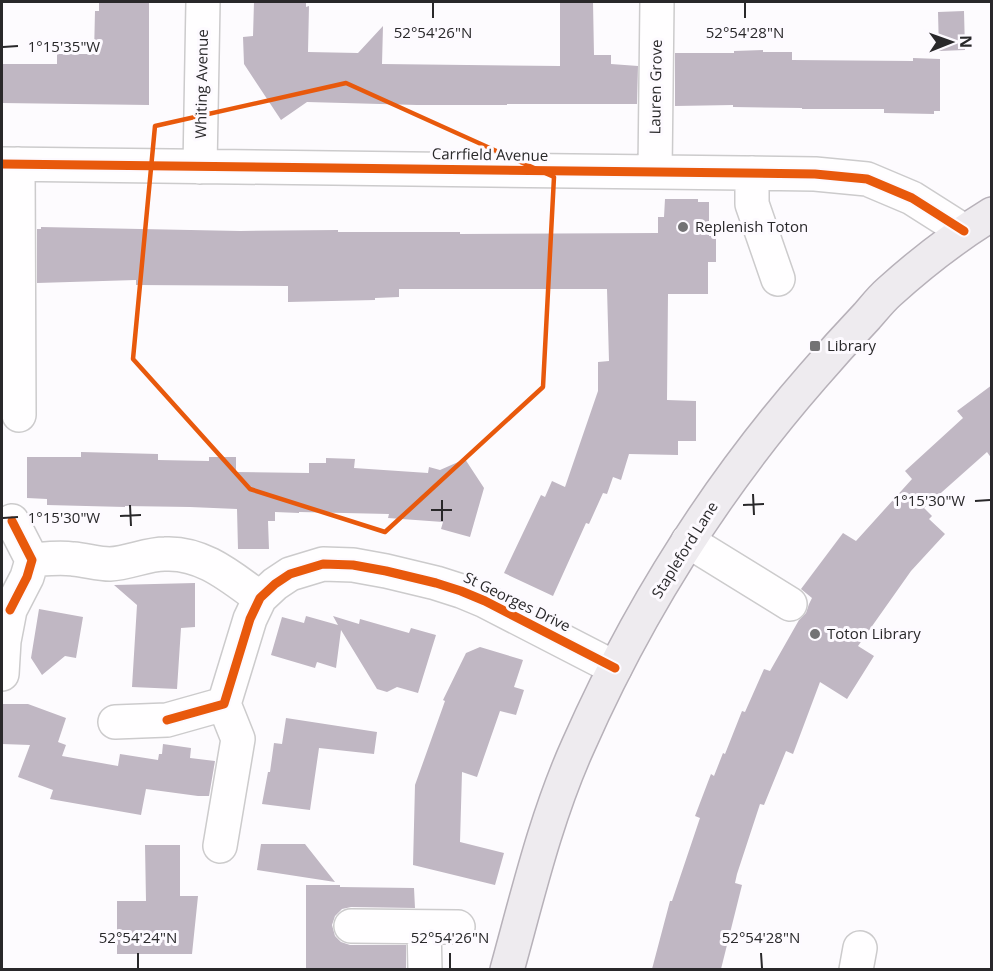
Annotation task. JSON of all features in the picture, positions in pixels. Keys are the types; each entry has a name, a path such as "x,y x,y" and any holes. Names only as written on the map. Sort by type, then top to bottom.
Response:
{"main road":[{"name":"Stapleford Lane","path":"507,969 540,850 577,747 615,668 688,541 774,422 888,293 964,231 992,214"}],"street":[{"name":"Whiting Avenue","path":"200,167 203,2"},
{"name":"Lauren Grove","path":"655,172 657,2"},
{"name":"Carrfield Avenue","path":"10,164 815,174 867,178 912,198 964,231"},
{"path":"10,164 19,415"},
{"path":"752,173 752,204 778,279"},
{"path":"2,674 4,641 10,610 27,578 32,560 12,521"},
{"path":"688,541 790,604"},
{"path":"32,560 73,559 110,564 167,553 187,556 207,562 261,598"},
{"name":"St Georges Drive","path":"224,704 250,619 261,598 275,584 290,574 323,564 353,565 436,582 477,597 615,668"},
{"path":"115,722 167,720 224,704 238,739 220,846"},
{"path":"351,926 458,927"},
{"path":"424,927 425,969"}],"highlighted area":[{"path":"346,83 554,177 543,387 385,532 250,489 133,359 155,126"}],"building":[{"path":"99,2 149,2 149,105 2,103 2,64 57,64 57,54 94,54 95,11 99,11"},
{"path":"254,2 306,2 306,7 309,6 308,52 358,53 383,26 382,64 560,66 560,2 593,2 594,55 611,55 611,64 638,66 637,104 417,105 307,102 281,120 244,64 243,37 253,36"},
{"path":"964,11 965,50 939,51 938,12"},
{"path":"763,50 763,52 792,52 792,60 913,61 913,58 940,59 940,111 934,111 934,114 884,113 884,109 802,109 733,107 733,105 675,106 675,53 734,53 734,51"},
{"path":"665,199 698,199 698,202 709,202 709,236 716,236 716,262 708,262 708,294 668,294 667,400 696,401 696,441 678,441 678,455 629,454 621,480 613,477 607,494 603,493 589,524 586,523 553,596 504,573 541,495 545,497 552,481 565,487 598,391 598,362 609,361 607,289 399,289 399,297 375,298 375,300 288,302 288,286 136,285 136,280 37,283 37,229 41,227 460,232 460,234 658,233 658,217 664,217"},
{"path":"992,385 992,459 987,452 924,508 932,516 929,519 945,534 911,571 858,646 874,656 847,699 820,682 793,754 786,751 764,805 760,804 737,874 735,883 742,885 721,969 652,969 670,901 672,901 700,818 695,816 711,774 714,776 742,711 745,712 764,669 770,671 799,620 806,613 812,598 801,589 843,533 856,541 912,479 905,471 963,418 957,411"},
{"path":"81,452 158,454 158,460 209,461 209,457 236,457 236,472 309,473 309,463 326,463 326,458 355,459 354,468 428,473 429,467 440,470 465,459 484,488 470,537 441,529 443,522 388,518 389,514 275,512 275,521 268,521 269,549 238,549 237,509 47,505 47,499 27,498 27,457 81,457"},
{"path":"195,583 195,627 181,628 177,689 132,687 137,605 114,585"},
{"path":"39,609 83,617 76,658 65,656 42,675 31,658"},
{"path":"306,616 338,625 333,616 359,624 360,619 409,633 411,628 436,635 418,693 397,687 387,692 377,689 341,630 336,668 317,662 315,668 271,655 282,617 304,623"},
{"path":"480,647 523,660 514,687 524,690 516,715 500,711 477,777 462,772 460,842 504,853 495,885 413,865 415,785 445,701 443,700 466,653"},
{"path":"2,704 28,704 66,718 58,742 66,745 62,756 118,766 120,754 158,760 159,754 162,754 163,744 191,748 190,758 215,761 209,796 146,789 141,815 50,799 53,790 18,777 30,745 2,744"},
{"path":"286,718 377,732 374,754 319,748 310,810 262,804 274,743 282,744"},
{"path":"261,844 305,844 335,882 257,870"},
{"path":"145,845 180,845 180,896 198,896 192,954 117,954 117,901 146,901"},
{"path":"306,885 414,888 415,908 351,907 342,909 335,916 332,925 335,936 341,942 350,945 406,945 406,969 306,969"}],"cycle path":[{"path":"2,164 815,174 867,179 912,198 964,231"},
{"path":"10,610 27,577 32,560 12,521"},
{"path":"167,720 224,704 250,619 260,598 290,574 323,564 353,565 386,571 461,591 615,668"}],"place":[{"name":"Replenish Toton","path":"683,227"},
{"name":"Library","path":"815,346"},
{"name":"Toton Library","path":"815,634"}]}
